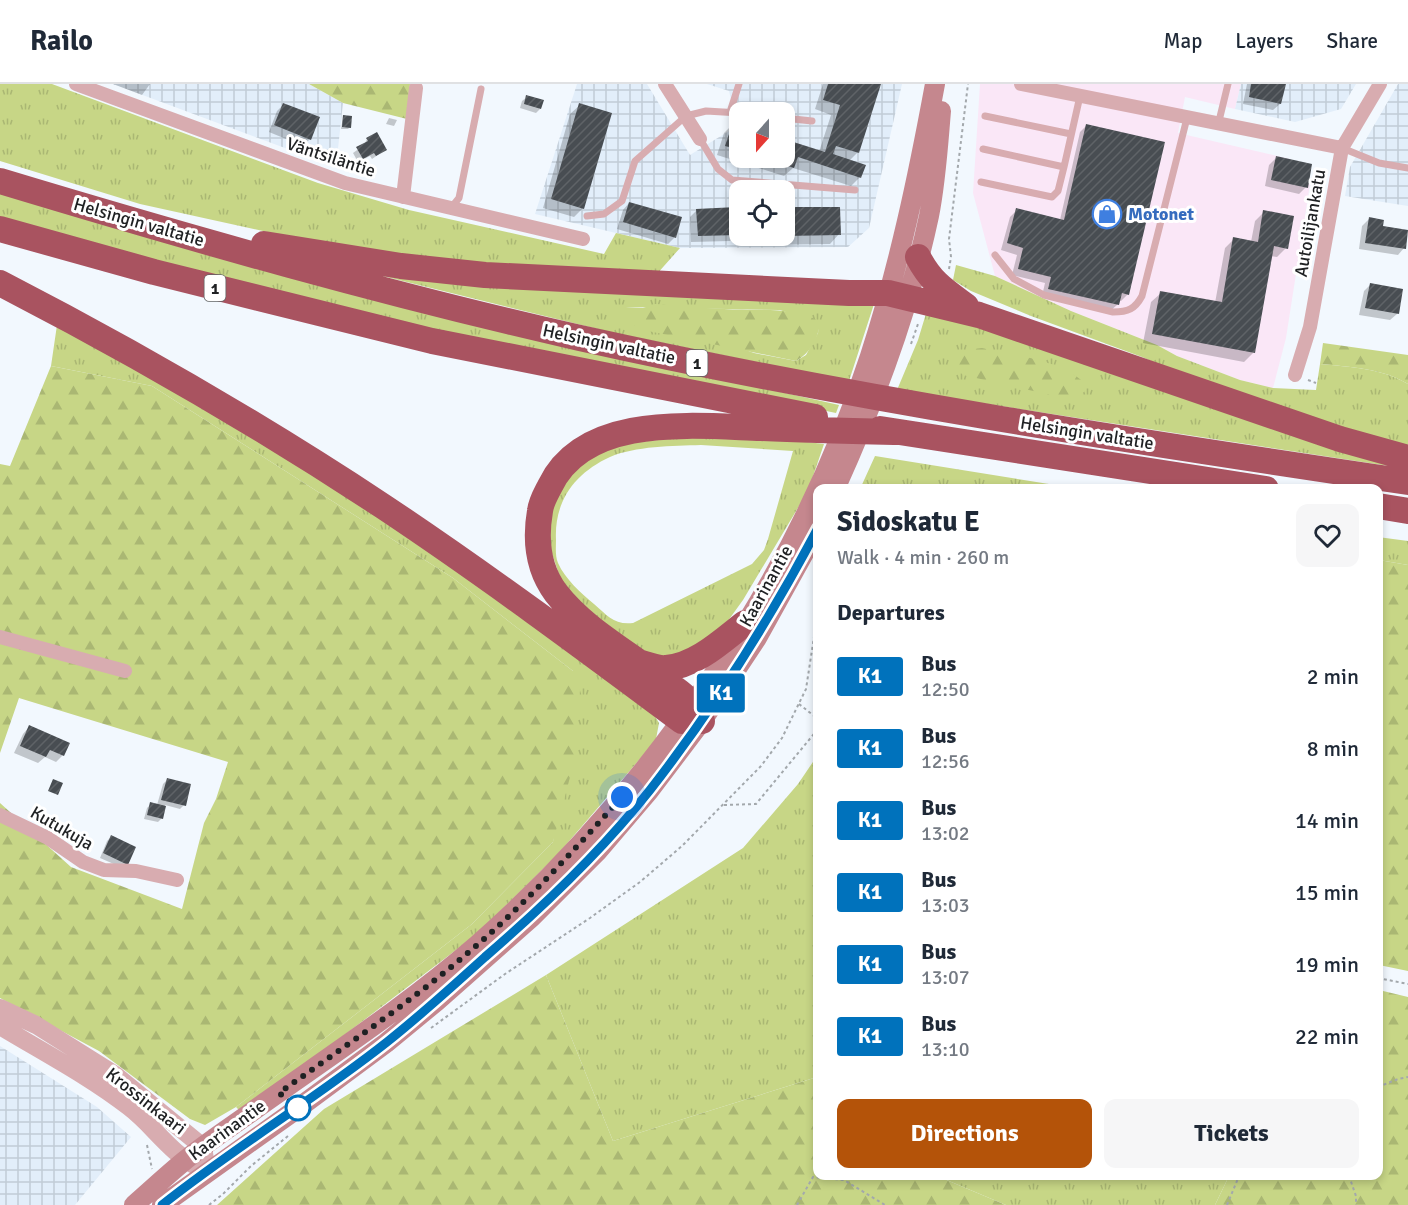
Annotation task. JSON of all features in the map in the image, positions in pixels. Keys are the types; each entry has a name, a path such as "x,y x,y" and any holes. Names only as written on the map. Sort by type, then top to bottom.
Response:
{"highway":[{"name":"Helsingin valtatie","path":"0,181 143,225 441,305 580,338 750,374 906,403 1057,429 1408,482"},
{"path":"143,225 401,266 485,275 837,293 913,294 1340,439 1408,458"},
{"name":"Helsingin valtatie","path":"0,229 154,272 432,341 747,405 897,432 1234,484"},
{"path":"913,294 927,274 918,257"},
{"path":"0,283 212,399 385,507 548,622 693,715"},
{"path":"693,715 642,663 577,616 556,593 544,572 538,545 541,507 553,479 563,465 589,446 619,434 676,425 897,432"},
{"path":"1383,507 1408,511"},
{"path":"642,663 663,668 692,660 745,623"}],"main road":[{"name":"Kaarinantie","path":"832,483 842,432 913,294 913,199 935,84"},
{"path":"918,257 937,167 943,84"},
{"name":"Kaarinantie","path":"162,1205 386,1043 532,917 604,843 649,791 782,560 813,512"},
{"name":"Kaarinantie","path":"134,1205 185,1160 374,1025 475,947 520,906 583,841 757,638 813,537"}],"street":[{"name":"Väntsiläntie","path":"76,84 345,183 583,239"},
{"path":"665,84 700,139"},
{"path":"1021,84 1342,148"},
{"name":"Autoilijankatu","path":"1295,375 1310,327 1342,148 1380,84"},
{"path":"403,197 416,88"},
{"path":"0,637 125,671"},
{"name":"Kutukuja","path":"0,815 48,838 83,862 104,870 136,871 177,880"},
{"name":"Krossinkaari","path":"0,1008 36,1025 114,1074 203,1147 207,1172"},
{"name":"Krossinkaari","path":"0,1026 99,1085 131,1108 185,1160 207,1172"}],"lane":[{"path":"733,102 739,84"},
{"path":"1218,125 1228,84"},
{"path":"450,208 459,198 481,89"},
{"path":"981,182 1052,197 1058,190 1080,96"},
{"path":"587,216 604,214 622,201 635,161 686,116 706,111 729,112"},
{"path":"985,116 1071,134"},
{"path":"995,255 1014,279 1044,295 1113,312 1125,312 1136,307 1142,296 1187,118"},
{"path":"795,119 812,121"},
{"path":"700,139 718,169 732,180 855,190"},
{"path":"1342,148 1379,163 1408,168"},
{"path":"983,149 1064,166"}],"path":[{"path":"909,349 914,338 913,294 945,275 951,263 949,239 968,84"},
{"path":"423,1034 505,974 640,882 682,846 722,806 761,766 782,738 806,690 813,644"},
{"path":"799,704 813,715"},
{"path":"722,806 756,804 813,735"},
{"path":"1383,979 1408,984"},
{"path":"1383,1085 1398,1078 1408,1077"},
{"path":"209,1205 288,1136"},
{"path":"797,1205 813,1177"},
{"path":"844,1180 885,1205"},
{"path":"1227,1205 1237,1180"},
{"path":"1350,1180 1356,1196 1356,1205"}],"shaded area":[{"path":"113,84 309,84 343,103 336,167"},
{"path":"577,84 647,84 690,155 729,131 729,168 795,168 795,102 732,102 729,91 707,84 902,84 869,228 848,247 680,248 535,214"},
{"path":"980,84 1241,84 1235,109 1185,97 1178,133 1290,159 1310,184 1286,338 1273,388 1240,380 1177,356 1157,345 1071,311 995,276 973,193"},
{"path":"1241,84 1356,84 1341,109 1295,122 1235,109"},
{"path":"1398,84 1408,84 1408,206 1345,196 1350,167"},
{"path":"0,1046 97,1107 131,1137 75,1205 0,1205"}],"green space":[{"path":"0,84 52,84 318,183 409,210 604,254 616,233 680,248 656,275 372,255 140,204 0,161"},
{"path":"309,84 410,84 407,119 343,103"},
{"path":"0,192 602,352 839,405 836,413 437,331 246,286 0,219"},
{"path":"956,265 995,276 1071,311 1157,345 1177,356 1240,380 1273,388 1316,390 1320,364 1366,369 1398,379 1408,384 1408,450 1217,390 1142,357 1031,316 971,291 953,280"},
{"path":"346,267 874,304 849,381 614,333","holes":["625,307 780,310 819,323 818,333 806,355 796,361 754,353"]},
{"path":"655,304 715,309 774,310 800,314 820,323 812,345 796,361 643,330 628,322 622,313 625,307 643,308"},
{"path":"928,307 1408,469 897,390 918,340"},
{"path":"57,325 238,426 383,517 577,656 653,713 659,723 656,739 646,752 558,854 477,934 242,1113 236,1107 472,924 553,842 573,671 453,578 152,386 51,366"},
{"path":"1323,343 1408,355 1408,384 1377,371 1320,364"},
{"path":"982,348 1050,363 1075,375 1085,383 1085,391 1077,398 1068,399 963,375 956,367 958,359 965,350"},
{"path":"51,366 152,386 453,578 573,671 580,690 575,758 553,842 472,924 236,1107 205,1125 190,1119 99,1051 0,998 0,803 71,867 182,909 204,823 216,799 228,762 19,698 0,753 0,464 10,466"},
{"path":"730,433 824,444 808,491 743,600 725,625 692,651 661,659 632,649 563,586 544,530 568,472 617,444","holes":["690,445 793,451 768,539 764,550 752,564 633,623 621,623 607,616 574,585 558,563 556,526 563,501 577,480 610,457 642,449"]},
{"path":"875,456 1049,484 862,484"},
{"path":"1383,538 1408,541 1408,565 1383,561"},
{"path":"1383,561 1408,565 1408,971 1383,966"},
{"path":"813,762 813,1078 613,1141 546,975 743,848 798,784"},
{"path":"546,975 613,1141 813,1078 813,1180 947,1180 1006,1205 217,1205 324,1109"},
{"path":"1383,991 1408,997 1408,1205 1215,1205 1227,1180 1383,1180"},
{"path":"947,1180 1227,1180 1215,1205 1006,1205"}],"building":[{"path":"828,84 881,84 859,153 836,146 833,154 866,165 861,178 798,157 795,165 795,142 825,152 840,105 823,100"},
{"path":"1251,84 1286,84 1281,104 1249,97"},
{"path":"526,95 544,100 541,109 524,104"},
{"path":"283,103 320,117 311,140 274,125"},
{"path":"579,103 612,113 584,209 551,199"},
{"path":"343,115 352,116 351,128 342,127"},
{"name":"Motonet","path":"1086,124 1165,142 1129,295 1122,293 1119,305 1048,289 1051,277 1018,269 1023,248 1007,243 1016,208 1064,220"},
{"path":"377,132 387,150 363,159 356,147 368,141 366,138"},
{"path":"729,134 729,147 725,146"},
{"path":"1276,156 1312,164 1308,188 1271,180"},
{"path":"629,202 682,217 676,238 623,222"},
{"path":"729,207 729,235 698,236 696,209"},
{"path":"795,207 840,207 841,235 795,236"},
{"path":"1263,210 1294,216 1288,249 1274,246 1255,353 1152,334 1160,291 1222,302 1233,237 1258,242"},
{"path":"1369,217 1384,220 1383,226 1408,230 1406,249 1365,243"},
{"path":"1370,283 1403,289 1399,314 1365,308"},
{"path":"29,725 70,743 64,756 50,750 46,757 20,746"},
{"path":"167,778 191,784 186,806 161,800"},
{"path":"53,779 63,783 58,795 48,791"},
{"path":"150,802 166,806 163,819 147,815"},
{"path":"111,835 136,847 128,865 103,853"}],"bus line":[{"name":"K1","path":"162,1205 386,1043 532,917 597,852 649,791 702,721 757,638 813,538"}],"place":[{"name":"Motonet","path":"1107,214"}],"route":[{"path":"298,1108 279,1093 374,1025 475,947 520,906 622,797"}]}
